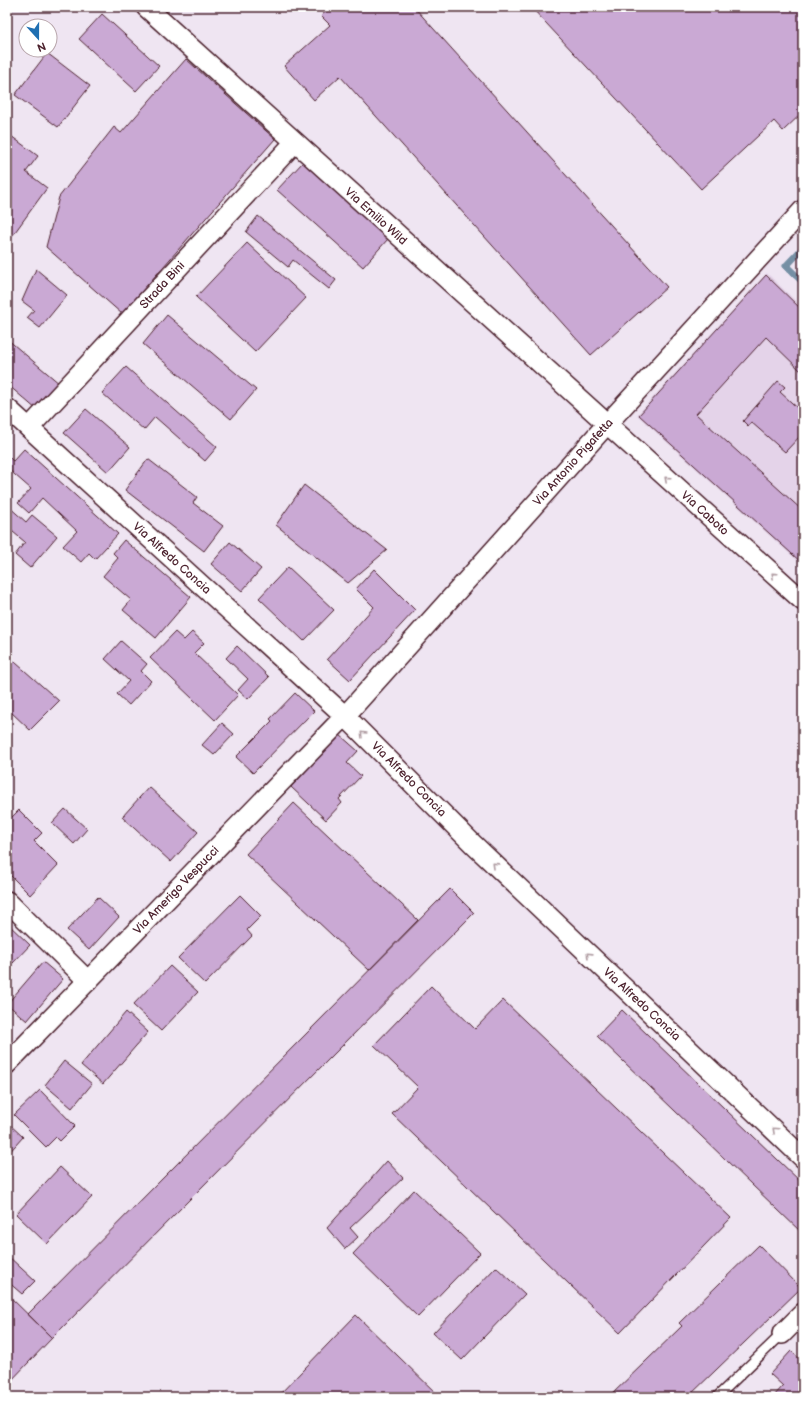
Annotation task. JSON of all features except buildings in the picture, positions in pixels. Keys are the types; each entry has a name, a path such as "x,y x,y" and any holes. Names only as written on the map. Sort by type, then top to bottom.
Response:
{"street":[{"name":"Via Emilio Wild","path":"146,7 607,424"},
{"name":"Strada Bini","path":"30,428 295,142"},
{"name":"Via Antonio Pigafetta","path":"345,716 607,424 803,210"},
{"name":"Via Alfredo Concia","path":"7,408 345,716 474,845 803,1158"},
{"name":"Via Caboto","path":"607,424 803,601"},
{"name":"Via Amerigo Vespucci","path":"7,1064 345,716"},
{"path":"7,902 88,981"},
{"path":"782,1334 803,1313"}],"lane":[{"path":"717,1397 782,1334"}],"shaded area":[{"path":"767,273 803,308 803,566 637,415"}],"waterway":[{"path":"803,248 786,266 803,282"}]}
